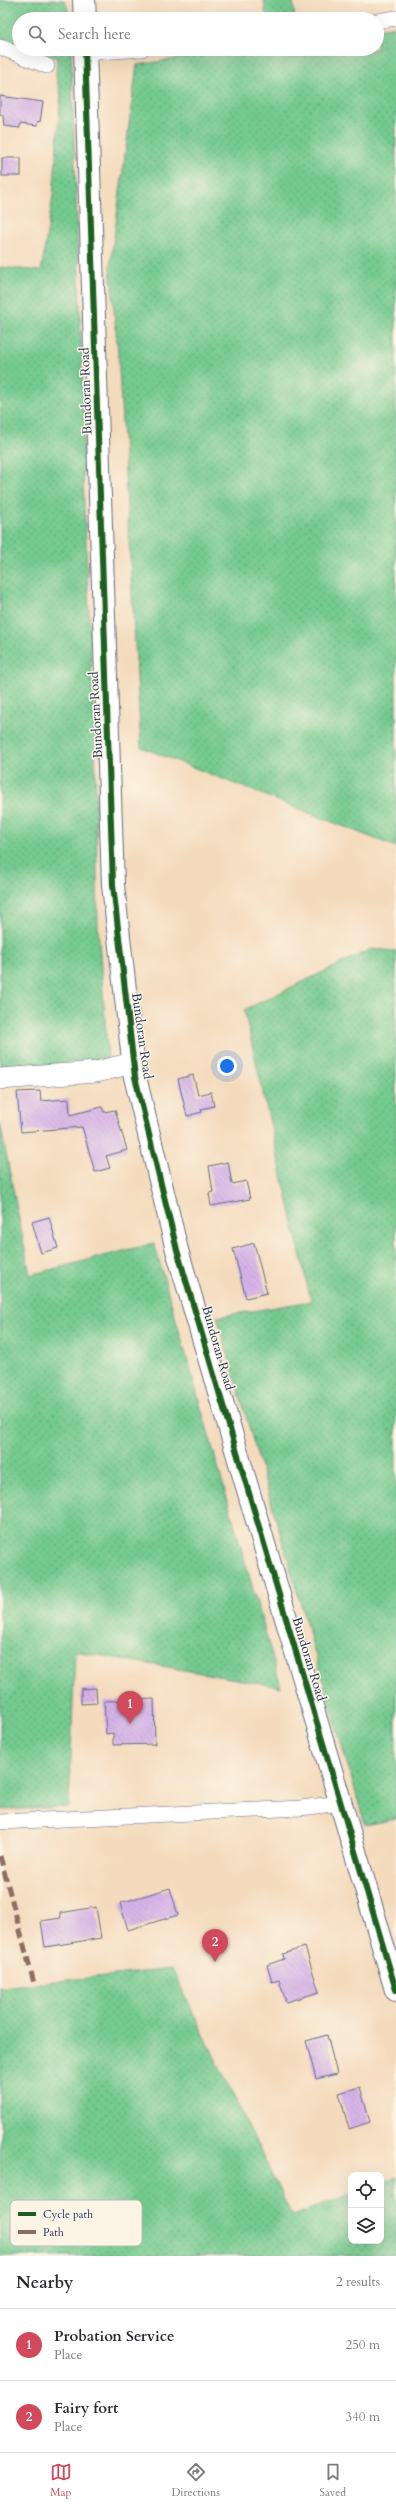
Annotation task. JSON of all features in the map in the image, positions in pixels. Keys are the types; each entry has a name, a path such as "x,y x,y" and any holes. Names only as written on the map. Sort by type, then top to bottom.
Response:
{"highway":[{"path":"84,0 85,12"},
{"name":"Bundoran Road","path":"85,56 113,885 134,1063 177,1250 396,1990"}],"street":[{"path":"384,20 396,18"},
{"path":"0,47 12,52"},
{"path":"22,56 47,66"},
{"path":"0,1079 96,1072 134,1063"},
{"path":"0,1822 301,1808 340,1803"}],"green space":[{"path":"0,0 64,0 68,12 12,12 12,41 0,37"},
{"path":"264,0 293,0 294,12 265,12"},
{"path":"396,26 396,847 141,747 118,353 110,267 137,65 194,56 384,56 384,28"},
{"path":"52,56 71,56 84,428 83,478 95,747 98,928 108,1058 0,1070 0,267 41,271 53,196 61,95 56,77 57,58"},
{"path":"371,949 396,951 396,1819 365,1825 217,1317 311,1301 244,1010"},
{"path":"0,1123 30,1275 154,1243 281,1687 75,1651 69,1807 0,1810"},
{"path":"172,1969 292,2216 348,2195 348,2244 384,2244 384,2182 396,2177 396,2256 0,2256 0,1987"}],"building":[{"path":"0,96 43,102 40,122 38,121 37,126 20,124 20,128 4,126 3,115 0,115"},
{"path":"2,158 21,158 21,176 2,176"},
{"path":"193,1075 198,1095 211,1092 214,1106 201,1109 202,1112 187,1116 178,1079"},
{"path":"40,1091 41,1101 69,1099 70,1115 102,1107 104,1112 115,1110 127,1150 106,1156 110,1168 95,1172 82,1127 21,1132 17,1092"},
{"path":"228,1162 232,1184 246,1181 250,1199 211,1206 209,1193 213,1192 209,1166"},
{"path":"49,1217 58,1248 41,1253 32,1222"},
{"path":"254,1243 267,1293 246,1298 233,1249"},
{"path":"96,1688 97,1703 81,1704 81,1689"},
{"path":"154,1699 155,1744 113,1745 113,1733 106,1734 104,1701"},
{"path":"170,1888 178,1915 128,1930 120,1903"},
{"path":"96,1907 101,1938 45,1947 41,1921 61,1918 60,1913"},
{"path":"305,1947 319,1992 286,2002 279,1980 272,1982 267,1965 284,1959 283,1954"},
{"path":"327,2035 337,2074 316,2079 306,2041"},
{"path":"360,2087 370,2122 349,2129 339,2093"}],"marked path":[{"path":"0,1856 34,1983"}],"cycle path":[{"path":"85,56 113,885 135,1077 177,1250 396,1990"}],"place":[{"name":"Probation Service","path":"130,1724"},
{"name":"Fairy fort","path":"215,1962"}]}
